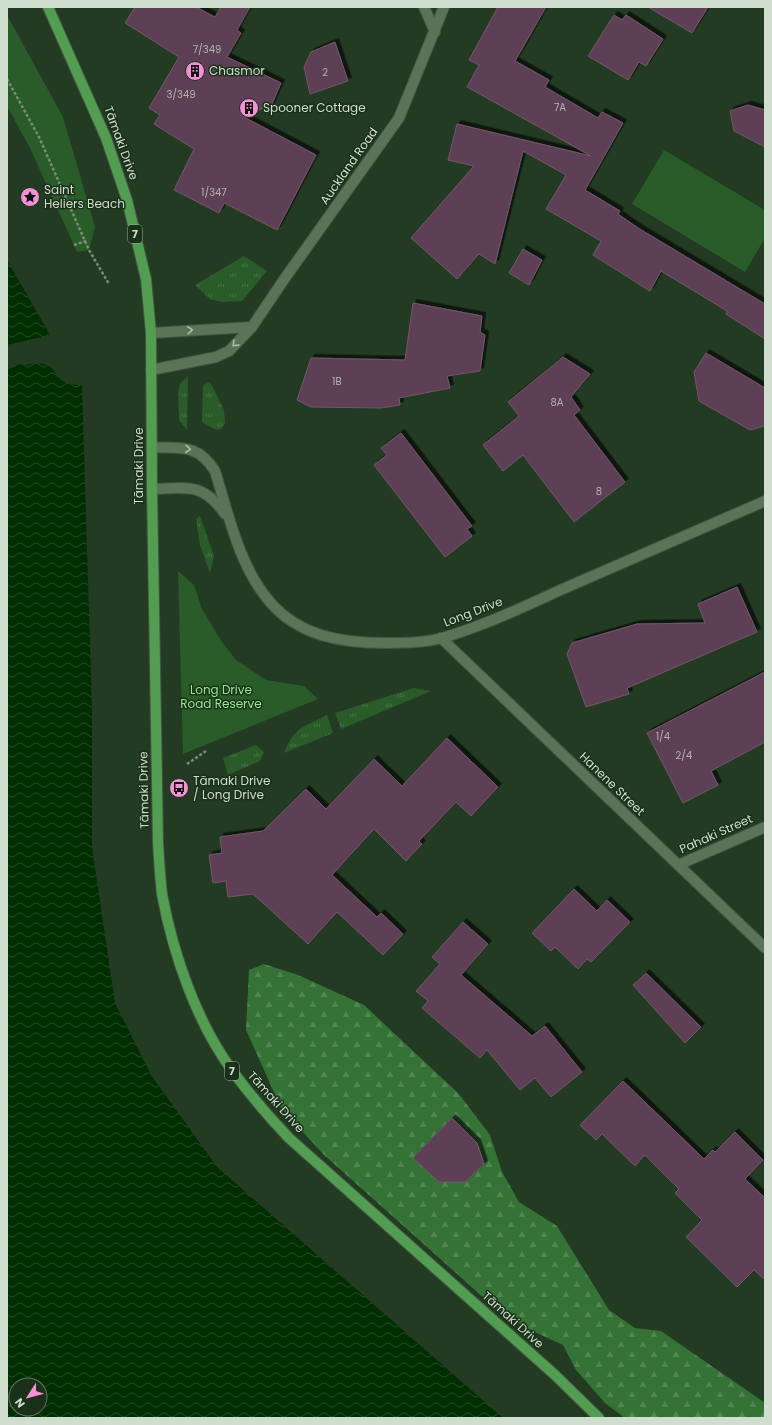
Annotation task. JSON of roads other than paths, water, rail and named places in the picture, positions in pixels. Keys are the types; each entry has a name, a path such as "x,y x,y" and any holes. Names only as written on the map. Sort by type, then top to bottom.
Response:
{"main road":[{"name":"Tāmaki Drive","path":"48,7 104,132 127,200 146,280 151,333 158,842 162,893 178,960 212,1037 233,1072 259,1106 289,1138 555,1374 599,1418"}],"street":[{"path":"424,7 435,32"},
{"name":"Auckland Road","path":"151,370 216,357 229,351 252,328 285,278 399,118 444,7"},
{"path":"151,333 252,328"},
{"name":"Long Drive","path":"152,447 194,449 208,459 215,471 246,565 258,586 271,603 286,617 304,629 325,637 361,643 408,643 441,638 497,618 765,501"},
{"name":"Long Drive","path":"152,489 198,490 208,494 218,504 231,522"},
{"name":"Hanene Street","path":"441,638 765,948"},
{"name":"Pahaki Street","path":"678,865 765,827"}],"water":[{"path":"7,260 50,335 7,345"},
{"path":"16,364 44,364 51,368 63,381 82,385 92,711 92,848 115,1003 151,1075 217,1167 503,1418 7,1418 7,371"}],"place":[{"name":"Chasmor","path":"195,71"},
{"name":"Spooner Cottage","path":"249,108"},
{"name":"Saint Heliers Beach","path":"30,197"},
{"name":"Tāmaki Drive / Long Drive","path":"179,788"}],"park label":[{"name":"Long Drive Road Reserve","path":"221,697"}]}
